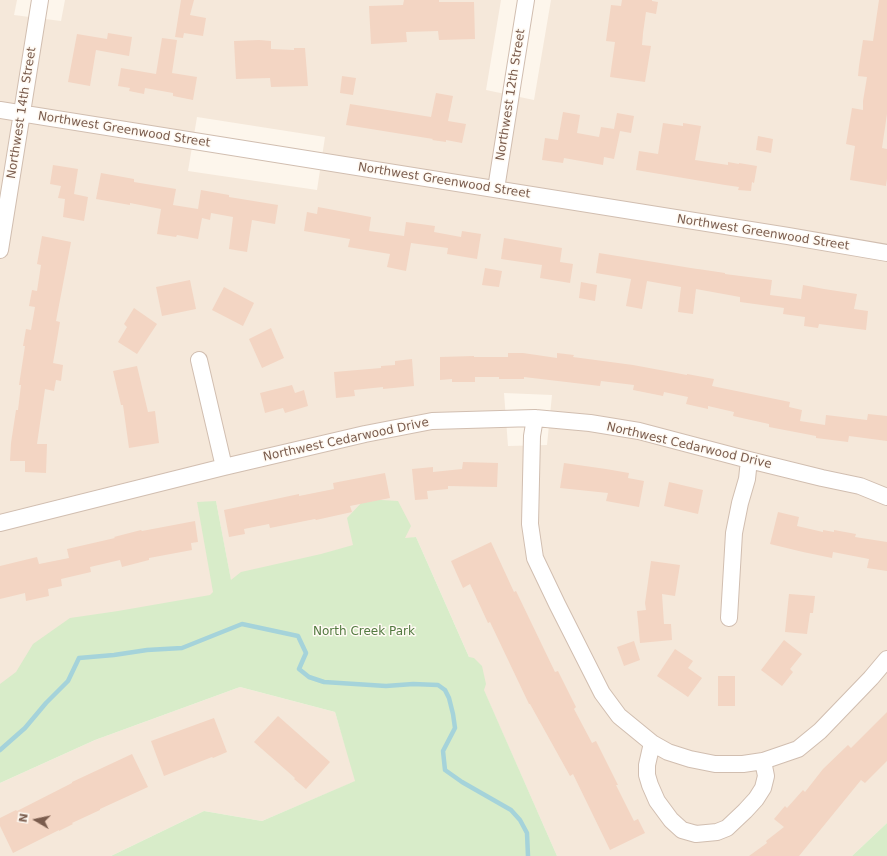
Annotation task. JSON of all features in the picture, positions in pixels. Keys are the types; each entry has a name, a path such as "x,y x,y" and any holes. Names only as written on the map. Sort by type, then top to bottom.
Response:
{"street":[{"name":"Northwest 14th Street","path":"0,250 40,0"},
{"name":"Northwest 12th Street","path":"496,190 526,0"},
{"name":"Northwest Greenwood Street","path":"0,110 887,253"},
{"path":"199,360 224,467"},
{"path":"535,418 532,436 530,524 534,558 602,693 619,716 652,743 668,752 690,760 715,764 743,764 763,760 798,749 820,731 871,678 887,659"},
{"name":"Northwest Cedarwood Drive","path":"0,523 224,467 365,434 432,421 535,418 590,423 639,431 749,460 860,486 887,496"},
{"path":"729,618 734,533 747,479 749,460"},
{"name":"Northwest Cedarwood Drive","path":"860,486 887,483"},
{"path":"652,743 647,765 647,775 650,785 658,801 671,820 682,830 696,834 717,832 727,828 756,799 763,788 766,776 763,760"}],"shaded area":[{"path":"0,0 17,0 14,15 61,21 65,0 501,0 486,90 534,100 551,0 887,0 887,823 852,856 557,856 416,537 231,581 216,501 222,637 0,748","holes":["197,117 325,137 317,190 188,171","504,393 552,395 547,445 508,446"]},
{"path":"240,687 335,712 356,781 262,821 204,811 111,856 0,856 0,783 95,740"}],"green space":[{"name":"North Creek Park","path":"365,499 398,501 411,526 405,538 416,537 469,657 474,658 482,666 486,684 484,690 557,856 111,856 204,811 262,821 355,781 335,712 240,687 95,740 0,783 0,684 16,672 33,644 70,618 210,595 213,592 197,502 216,501 231,580 241,572 321,554 353,545 347,518"},
{"path":"887,823 887,856 852,856"}],"building":[{"path":"181,0 194,0 190,15 206,18 203,36 184,33 183,38 175,37"},
{"path":"404,0 474,2 475,39 439,40 438,31 406,32 407,42 371,44 369,6 403,5"},
{"path":"622,0 652,0 658,2 656,14 646,12 642,45 651,46 645,82 610,77 615,42 606,41 611,5 621,6"},
{"path":"879,0 887,0 887,114 882,148 887,149 886,186 850,180 855,146 846,144 852,108 863,110 867,77 858,76 859,66 863,40 873,41"},
{"path":"108,33 132,37 129,56 96,50 90,86 68,82 77,34 107,39"},
{"path":"162,38 177,40 172,73 197,77 193,100 173,96 173,93 145,88 144,94 129,91 130,88 118,86 121,68 156,74"},
{"path":"234,41 271,41 271,49 294,50 294,48 305,48 308,86 271,87 270,78 236,79"},
{"path":"342,76 356,78 353,95 340,93"},
{"path":"436,93 453,96 448,121 466,124 462,143 446,140 446,142 432,140 433,139 346,125 350,104 431,117"},
{"path":"563,112 580,115 577,133 599,137 601,127 614,129 617,113 634,116 631,133 620,131 614,159 604,157 603,165 564,158 563,163 542,160 545,138 558,140"},
{"path":"663,123 683,126 683,123 701,126 695,160 728,165 728,162 757,166 751,191 738,190 739,187 636,170 639,151 658,154"},
{"path":"758,136 773,139 771,153 756,150"},
{"path":"53,165 78,169 74,194 88,197 84,221 63,217 65,199 58,198 61,186 50,184"},
{"path":"101,173 134,179 134,182 176,189 173,205 198,209 201,190 229,195 229,197 278,205 275,224 252,220 247,252 229,249 233,217 211,213 210,220 202,218 198,239 177,235 176,237 157,234 161,209 130,203 130,205 96,199"},
{"path":"318,207 371,217 369,231 404,236 406,222 435,226 434,232 461,237 462,231 481,234 477,259 447,254 448,248 411,243 406,271 387,267 390,254 348,247 350,239 304,231 307,212 317,214"},
{"path":"42,236 71,242 56,321 60,322 53,363 63,365 61,381 56,380 54,391 45,389 37,444 47,444 46,473 25,472 25,461 10,461 11,443 16,410 18,410 21,385 19,385 25,346 23,346 26,329 31,330 35,307 29,306 32,290 37,291 41,265 37,264"},
{"path":"504,238 562,248 560,262 573,264 570,283 540,278 542,265 501,259"},
{"path":"599,253 725,274 772,280 770,295 801,299 803,285 857,294 854,309 868,311 866,330 819,324 818,328 804,326 805,317 783,314 784,308 740,302 740,297 696,289 693,314 678,312 681,287 647,281 642,309 626,306 631,279 596,273"},
{"path":"485,268 502,271 499,287 482,285"},
{"path":"190,280 196,309 162,316 156,287"},
{"path":"581,282 597,285 595,301 579,298"},
{"path":"224,287 254,303 243,326 212,310"},
{"path":"134,308 157,324 137,354 118,342 127,327 124,324"},
{"path":"271,328 284,358 262,368 249,339"},
{"path":"508,353 523,353 557,358 557,353 574,355 573,357 633,365 714,379 712,386 790,402 789,407 802,410 800,421 825,425 826,415 867,420 868,414 887,416 887,441 849,436 848,442 816,438 816,436 769,427 769,424 733,416 734,412 708,406 708,409 686,404 688,397 664,392 663,396 633,390 634,385 601,381 600,386 524,377 524,379 475,377 475,382 452,382 452,379 440,380 440,357 508,357"},
{"path":"412,359 414,386 354,390 355,396 336,398 334,372 381,368 381,366 395,365 395,361"},
{"path":"137,366 148,412 155,411 159,443 129,448 123,405 121,405 113,371"},
{"path":"292,385 295,393 304,390 308,406 285,413 283,408 265,413 260,393"},
{"path":"463,462 498,463 497,487 448,486 448,489 427,491 428,499 415,500 412,469 433,467 433,472 462,469"},
{"path":"564,463 629,473 628,478 644,481 639,507 606,501 608,493 560,488"},
{"path":"385,473 390,498 350,506 352,512 270,528 269,524 244,529 245,534 229,537 224,510 299,494 299,496 334,489 333,483"},
{"path":"669,482 703,490 698,514 664,506"},
{"path":"778,512 799,517 797,526 823,532 823,530 834,532 834,530 856,534 855,537 887,542 887,571 867,568 869,559 833,552 832,558 770,544"},
{"path":"195,521 198,542 191,543 192,550 149,558 149,560 122,567 120,560 90,567 91,572 61,579 62,586 48,589 49,596 26,601 25,593 0,599 0,566 37,557 39,564 69,558 67,549 115,538 114,537 141,530"},
{"path":"491,542 514,592 516,591 555,672 558,671 576,707 574,709 592,743 596,741 634,821 638,819 645,833 610,850 573,774 570,776 529,704 470,584 463,588 451,561"},
{"path":"651,561 680,565 675,596 662,594 664,624 671,624 672,640 640,643 637,611 646,610 645,603"},
{"path":"789,594 815,596 813,613 810,613 807,634 785,632"},
{"path":"784,640 802,654 790,669 793,672 782,686 761,670"},
{"path":"634,641 640,660 624,666 617,647"},
{"path":"675,649 693,661 688,668 702,678 688,697 657,676"},
{"path":"718,676 735,676 735,706 718,706"},
{"path":"887,712 887,761 865,783 861,780 799,856 749,856 767,843 766,841 784,827 774,819 785,806 787,808 803,790 805,792 823,769 848,745 851,748"},
{"path":"278,716 330,762 306,789 254,742"},
{"path":"214,718 227,752 164,776 151,741"},
{"path":"132,754 148,787 100,809 72,823 73,824 13,853 0,826 0,818"}],"waterway":[{"path":"0,750 25,728 46,703 68,681 79,658 147,650 182,648 242,624 298,636 306,653 299,669 309,677 324,682 386,686 413,684 438,685 445,690 449,698 455,728 443,751 445,770 462,782 511,810 520,820 527,833 528,856"}]}
